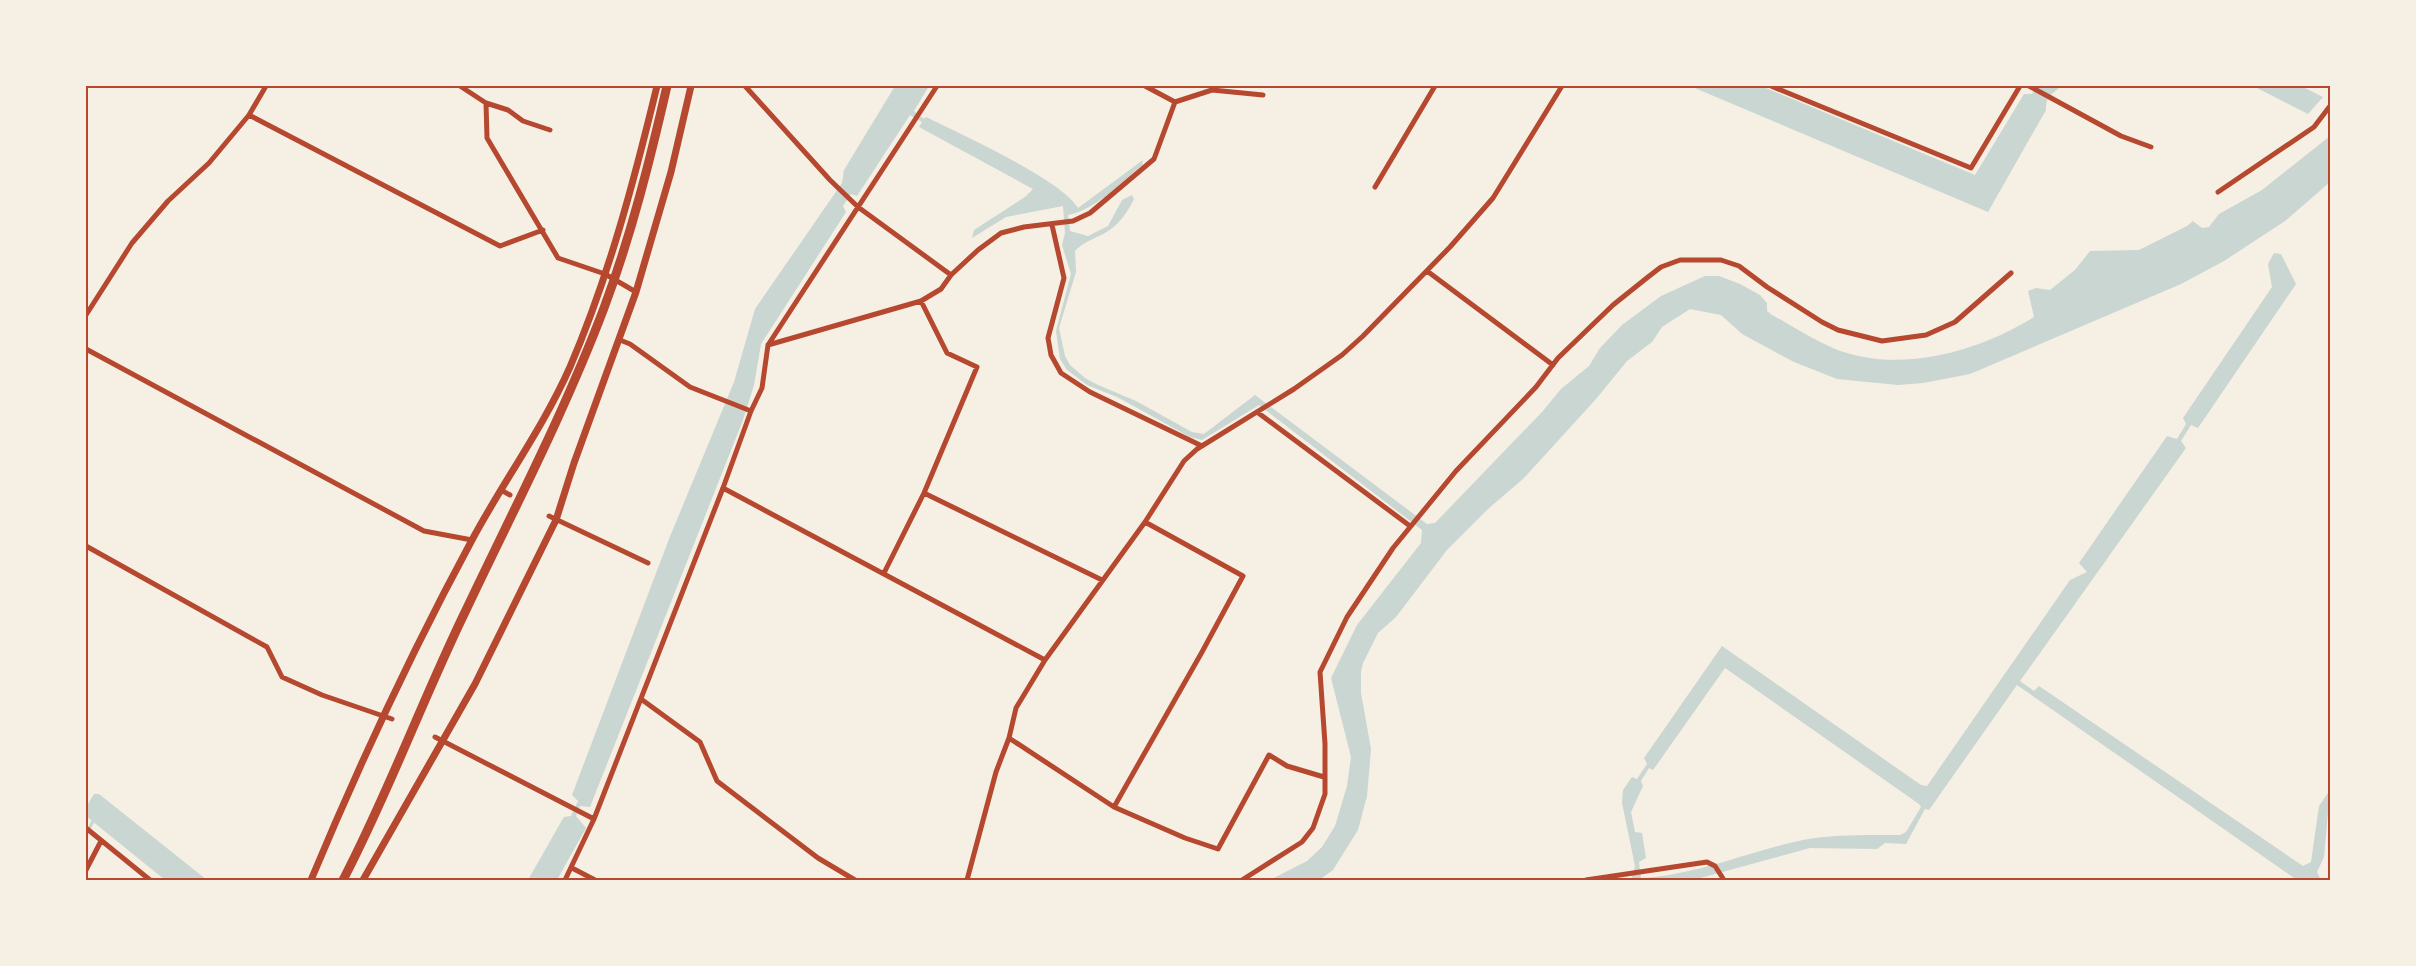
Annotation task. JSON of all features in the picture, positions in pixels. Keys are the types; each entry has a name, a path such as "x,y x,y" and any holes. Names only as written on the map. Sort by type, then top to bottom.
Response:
{"highway":[{"path":"345,877 398,766 466,609 550,438 601,316 645,178 667,86"}],"main road":[{"path":"311,880 331,841 383,715 472,540 557,394 605,274 628,200 657,86"},
{"path":"363,880 367,869 444,741 552,518 636,292 671,172 692,86"}],"street":[{"path":"87,311 132,243 168,201 209,163 249,114 266,86"},
{"path":"460,86 486,103 508,110 523,121 550,130"},
{"path":"745,86 830,180 858,207 951,275"},
{"path":"565,880 594,819 751,411 762,388 768,345 937,86"},
{"path":"1145,86 1174,102 1212,90 1263,95"},
{"path":"1375,187 1435,86"},
{"path":"967,880 1016,708 1045,660 1145,522 1184,461 1202,446 1342,356 1427,271 1492,198 1562,86"},
{"path":"1771,86 1971,168 2020,86"},
{"path":"2029,86 2121,136 2151,147"},
{"path":"768,345 921,301 941,289 951,275 1001,233 1024,227 1073,221 1090,213 1154,159 1174,102"},
{"path":"486,103 487,138 558,258 605,274 636,292"},
{"path":"2217,192 2314,127 2331,106"},
{"path":"249,114 500,246 543,230"},
{"path":"1052,225 1064,278 1048,338 1051,355 1061,373 1090,392 1202,446"},
{"path":"1242,880 1302,842 1313,828 1320,812 1325,794 1325,744 1320,672 1347,617 1410,526 1456,471 1536,387 1553,365 1613,305 1661,267 1680,260 1721,260 1739,266 1822,322 1838,330 1882,341 1926,334 1954,322 2012,273"},
{"path":"1427,271 1553,365"},
{"path":"884,573 924,494 977,367 948,353 921,301"},
{"path":"620,340 630,344 690,387 751,411"},
{"path":"86,349 424,531 472,540"},
{"path":"1257,412 1410,526"},
{"path":"723,488 1045,660"},
{"path":"501,490 510,495"},
{"path":"924,494 1102,580"},
{"path":"552,518 648,563"},
{"path":"1114,807 1243,576 1145,522"},
{"path":"86,546 267,647 282,677 322,695 392,718"},
{"path":"641,699 700,742 717,781 818,858 855,880"},
{"path":"435,737 594,819"},
{"path":"1009,738 1114,807 1185,838 1218,849 1269,755 1287,766 1324,777"},
{"path":"86,828 150,880"},
{"path":"86,870 101,841"},
{"path":"1586,880 1707,862 1715,866 1724,880"},
{"path":"572,868 595,880"}],"shaded area":[{"path":"895,86 929,86 914,111 924,119 926,117 1031,171 1068,196 1078,208 1143,160 1142,165 1098,202 1068,215 1070,231 1088,236 1108,226 1122,200 1132,195 1134,199 1114,226 1075,251 1076,272 1059,328 1065,356 1070,365 1085,378 1136,401 1192,432 1204,434 1255,395 1427,524 1435,523 1542,412 1561,389 1589,366 1600,348 1622,325 1661,296 1705,276 1719,276 1760,295 1767,303 1767,311 1772,315 1833,348 1858,356 1884,359 1936,356 1988,340 2034,317 2028,291 2036,288 2050,290 2075,270 2090,251 2139,250 2193,221 2202,228 2209,227 2219,214 2262,190 2330,136 2330,182 2285,221 2224,261 2181,284 1970,374 1898,385 1837,379 1794,362 1742,334 1721,315 1690,309 1662,327 1652,342 1627,361 1596,399 1523,479 1489,508 1447,550 1396,617 1378,633 1361,672 1361,693 1371,749 1367,796 1358,830 1333,870 1319,880 1270,880 1307,861 1322,847 1335,826 1347,786 1351,757 1331,678 1357,625 1421,543 1422,530 1259,405 1202,440 1190,437 1117,397 1087,385 1067,370 1060,359 1056,331 1071,274 1062,245 1065,233 1063,206 1006,217 972,238 974,230 1025,197 1033,189 919,127 922,122 910,115 857,196 851,194 843,206 846,212 761,344 754,385 743,420 590,807 580,806 576,816 586,828 557,880 528,880 564,817 571,816 578,801 572,795 669,539 734,382 755,309 842,183 844,170"},
{"path":"1690,86 1761,86 1975,175 2024,94 2032,94 2036,86 2061,86 2048,98 2046,110 1988,212"},
{"path":"2253,86 2301,86 2323,97 2308,114"},
{"path":"2274,253 2281,254 2296,284 2198,428 2191,425 2181,441 2186,448 2020,681 2034,691 2039,686 2303,866 2311,862 2319,806 2330,790 2324,857 2317,872 2321,880 2297,880 2017,685 1929,810 1925,809 1906,844 1885,843 1877,849 1810,848 1693,880 1631,880 1635,866 1622,803 1623,790 1632,777 1637,779 1647,764 1644,758 1722,646 1921,785 1927,786 2070,580 2087,572 2079,563 2167,436 2177,439 2186,424 2183,418 2272,287 2268,264","holes":["1725,668 1921,807 1906,832 1900,835 1815,838 1703,868 1641,878 1639,862 1646,858 1642,833 1635,832 1631,812 1643,786 1641,781 1649,768 1653,770"]},
{"path":"94,794 99,794 207,880 165,880 86,816 86,803 88,804"}],"waterway":[{"path":"86,835 93,821"}]}
